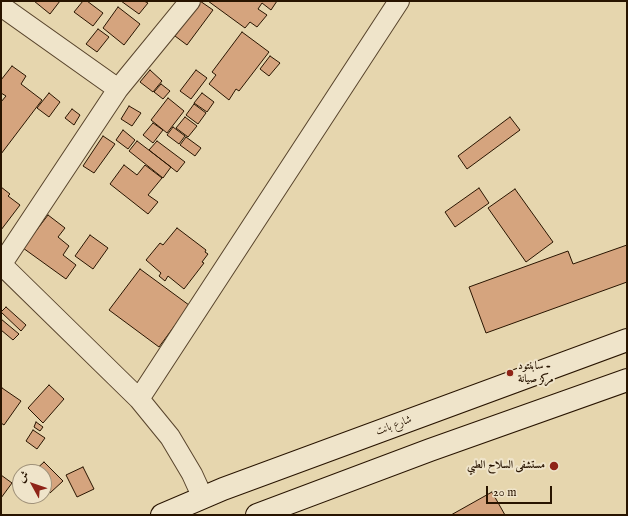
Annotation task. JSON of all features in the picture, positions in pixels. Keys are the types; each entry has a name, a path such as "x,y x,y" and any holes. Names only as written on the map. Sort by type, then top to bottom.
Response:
{"main road":[{"name":"شارع بانت","path":"162,515 202,498 627,340"},
{"path":"257,515 430,450 627,380"}],"street":[{"path":"190,1 118,89 1,264 139,399 170,437 192,474 202,498"},
{"path":"139,399 399,1"},
{"path":"1,6 118,89"}],"building":[{"path":"34,1 60,1 50,14"},
{"path":"83,1 87,1 103,13 93,26 74,12"},
{"path":"121,1 144,1 148,3 139,14"},
{"path":"200,1 213,10 187,45 175,36"},
{"path":"208,1 277,1 271,10 262,3 258,9 267,15 257,27 250,22 245,28"},
{"path":"118,7 140,24 124,45 103,28"},
{"path":"98,29 109,37 97,52 86,44"},
{"path":"242,32 269,52 239,91 236,89 229,100 209,84 216,75 212,72"},
{"path":"270,56 280,63 269,76 260,69"},
{"path":"12,66 26,76 21,84 42,100 1,154 1,102 6,96 1,93 1,80"},
{"path":"150,70 162,81 153,92 140,82"},
{"path":"196,70 207,78 191,99 180,91"},
{"path":"161,84 170,91 163,99 154,92"},
{"path":"49,93 60,102 49,117 37,108"},
{"path":"202,93 214,102 207,112 194,103"},
{"path":"168,98 184,111 167,133 151,120"},
{"path":"194,104 206,113 198,124 186,115"},
{"path":"129,106 141,113 132,126 121,119"},
{"path":"72,109 80,115 74,125 65,118"},
{"path":"185,117 197,126 188,137 176,128"},
{"path":"510,117 520,130 467,169 458,156"},
{"path":"153,123 163,130 153,143 143,135"},
{"path":"173,127 185,136 179,144 167,135"},
{"path":"123,130 135,140 128,149 116,140"},
{"path":"103,136 115,144 94,173 83,166"},
{"path":"186,137 201,148 195,156 180,145"},
{"path":"137,141 171,167 163,178 129,151"},
{"path":"157,141 185,162 177,172 149,150"},
{"path":"124,165 137,175 145,165 162,178 148,195 158,202 148,214 110,184"},
{"path":"1,187 10,194 8,196 20,205 1,230"},
{"path":"479,188 489,203 455,227 445,212"},
{"path":"515,189 553,242 526,262 488,208"},
{"path":"48,215 65,228 58,237 69,246 63,255 76,265 66,279 23,248"},
{"path":"177,228 206,250 205,252 208,254 202,262 204,263 184,289 168,276 165,281 159,276 161,273 146,260 160,243 163,245"},
{"path":"90,235 108,248 93,269 75,256"},
{"path":"627,245 627,282 486,333 469,287 568,251 573,264"},
{"path":"140,269 193,308 184,313 159,347 109,310"},
{"path":"6,307 26,325 21,331 1,312"},
{"path":"1,319 19,334 13,340 1,330"},
{"path":"49,385 64,399 43,423 28,408"},
{"path":"2,388 21,401 4,425 1,423"},
{"path":"36,422 43,427 40,431 34,427"},
{"path":"33,430 45,438 37,449 26,441"},
{"path":"83,467 94,489 77,497 66,475"},
{"path":"52,470 63,481 52,491"},
{"path":"1,475 12,483 1,498"},
{"path":"492,492 505,515 451,515"}],"place":[{"name":"سابنتود - مركز صيانة","path":"510,373"},
{"name":"مستشفى السلاح الطبي","path":"554,466"}]}
